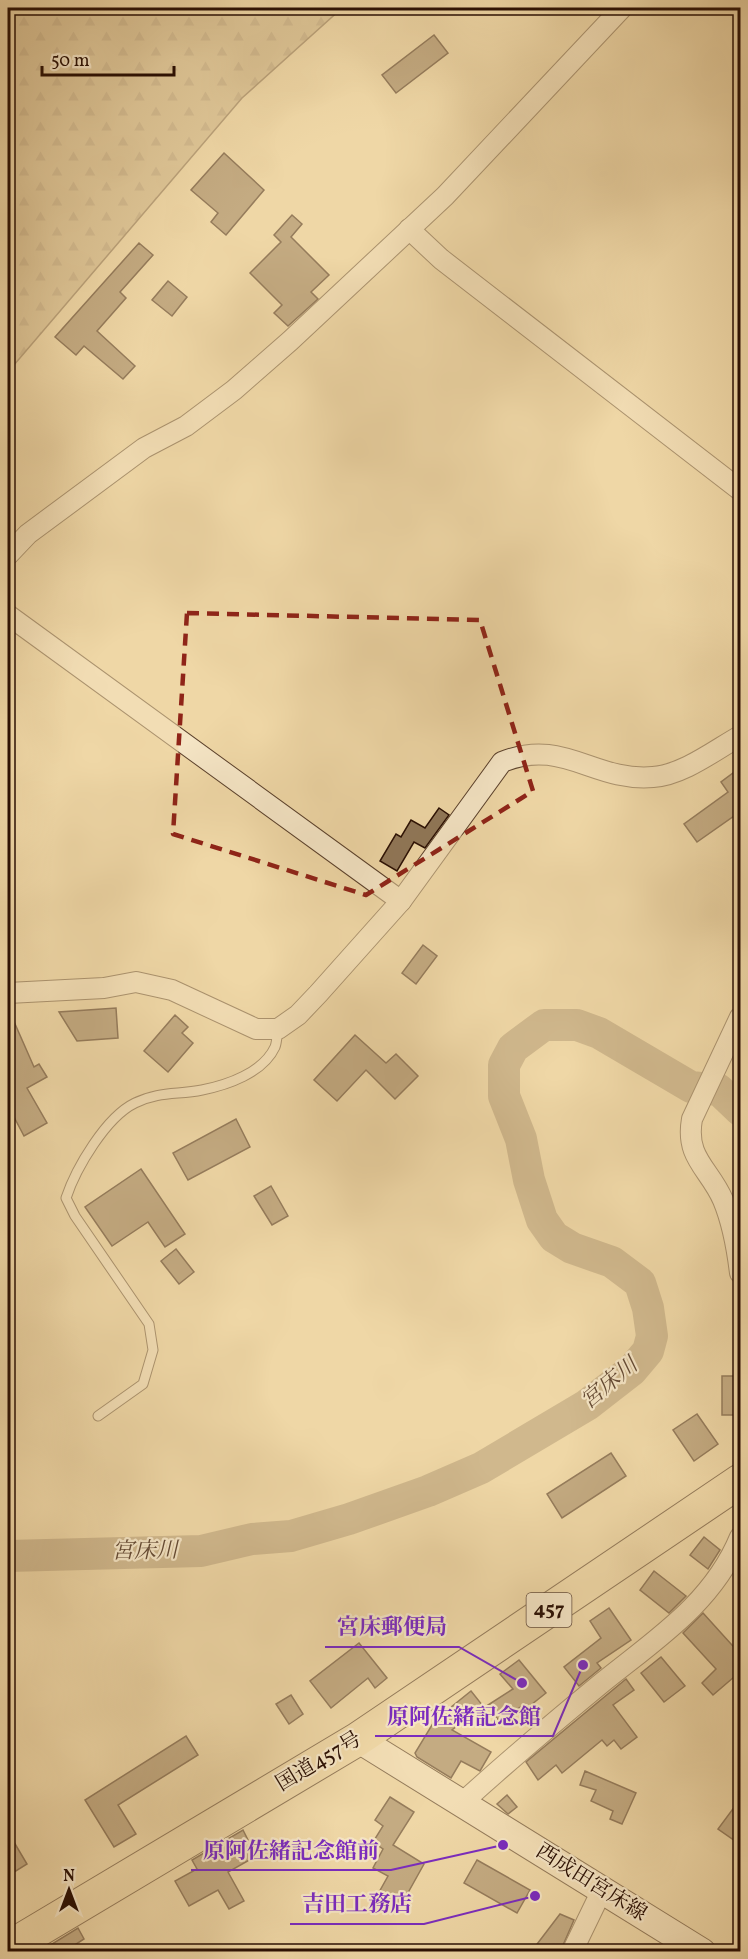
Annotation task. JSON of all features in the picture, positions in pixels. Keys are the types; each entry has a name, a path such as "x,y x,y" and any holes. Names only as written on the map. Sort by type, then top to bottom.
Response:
{"highway":[{"name":"国道457号","path":"8,1948 358,1738 741,1481"}],"main road":[{"name":"西成田宮床線","path":"358,1738 702,1952"}],"street":[{"path":"8,555 28,534 144,448 186,426 234,390 343,293 452,188 622,8"},
{"path":"409,229 441,258 741,490"},
{"path":"8,615 401,901"},
{"path":"8,993 104,988 135,982 172,990 256,1029 278,1029 298,1015 401,901 502,762 529,753 550,753 622,777 656,777 687,765 740,737"},
{"path":"737,1026 695,1113 690,1130 693,1153 722,1199 731,1220 741,1273"},
{"path":"463,1802 584,1698 683,1619 722,1573 741,1537"},
{"path":"572,1952 602,1890"}],"lane":[{"path":"98,1416 143,1384 153,1350 149,1324 75,1216 66,1198 73,1175 115,1118 134,1103 168,1092 200,1091 235,1082 262,1063 274,1047 278,1029"}],"highlighted area":[{"path":"187,613 480,620 533,791 366,895 173,834"}],"green space":[{"path":"8,8 342,8 242,98 8,372"}],"building":[{"path":"434,35 448,53 396,93 382,75"},
{"path":"224,153 264,190 226,235 211,222 218,213 191,190"},
{"path":"292,215 302,224 291,237 329,275 311,292 318,299 288,326 274,313 282,305 250,273 281,242 274,235"},
{"path":"139,243 153,255 120,292 126,298 97,331 135,366 123,379 84,346 76,355 55,337"},
{"path":"168,281 187,297 172,316 152,300"},
{"path":"741,767 741,811 697,842 684,824 728,792 721,782"},
{"path":"439,808 449,815 425,848 414,842 397,871 380,861 396,834 401,837 411,820 425,828"},
{"path":"423,945 437,956 416,984 402,973"},
{"path":"8,1008 34,1067 39,1064 47,1077 27,1088 47,1123 24,1136 14,1117 8,1121 8,1092 14,1088 8,1077"},
{"path":"116,1008 118,1038 77,1041 59,1012"},
{"path":"175,1015 188,1027 182,1033 193,1043 168,1072 144,1051"},
{"path":"355,1035 386,1063 396,1054 418,1076 395,1099 366,1070 337,1101 314,1080"},
{"path":"236,1119 250,1147 188,1180 173,1153"},
{"path":"141,1169 185,1234 165,1247 148,1222 112,1246 85,1207"},
{"path":"271,1186 288,1216 272,1225 254,1196"},
{"path":"176,1249 194,1272 179,1284 161,1261"},
{"path":"722,1376 741,1376 741,1415 722,1415"},
{"path":"697,1414 718,1444 694,1461 673,1430"},
{"path":"611,1453 626,1476 562,1518 547,1494"},
{"path":"704,1537 720,1550 708,1569 690,1555"},
{"path":"654,1571 686,1596 669,1613 640,1590"},
{"path":"609,1608 631,1640 597,1663 601,1668 579,1686 564,1667 601,1638 590,1621"},
{"path":"703,1613 741,1655 741,1671 713,1695 702,1683 716,1669 683,1633"},
{"path":"359,1643 387,1678 375,1688 368,1678 331,1708 310,1681"},
{"path":"661,1657 685,1686 664,1702 641,1673"},
{"path":"519,1660 546,1693 527,1708 525,1704 499,1721 488,1705 513,1689 500,1674"},
{"path":"626,1679 634,1690 613,1705 637,1737 621,1749 614,1740 607,1746 602,1740 562,1773 556,1765 538,1780 526,1762"},
{"path":"471,1691 483,1706 452,1730 491,1752 480,1771 461,1761 451,1778 417,1757 415,1753 435,1720"},
{"path":"291,1695 303,1714 289,1724 276,1704"},
{"path":"186,1736 198,1755 118,1805 136,1834 114,1847 85,1800"},
{"path":"585,1771 636,1793 622,1824 610,1819 613,1811 591,1801 596,1790 580,1785"},
{"path":"507,1795 517,1807 508,1814 497,1804"},
{"path":"390,1797 414,1812 393,1845 424,1864 400,1907 378,1894 388,1876 373,1868 383,1849 373,1842 383,1826 375,1820"},
{"path":"741,1798 741,1845 718,1829"},
{"path":"243,1830 248,1840 244,1842 253,1858 228,1872 244,1901 229,1909 218,1890 189,1906 175,1881 197,1869 192,1860"},
{"path":"8,1832 27,1864 8,1876"},
{"path":"477,1860 530,1890 517,1913 464,1883"},
{"path":"560,1914 574,1920 560,1952 531,1952"},
{"path":"78,1928 84,1939 64,1952 39,1952"}],"waterway":[{"name":"宮床川","path":"8,1556 201,1551 252,1539 291,1536 349,1519 428,1491 481,1468 587,1405 632,1370 648,1351 652,1336 648,1308 640,1283 612,1262 572,1248 554,1237 542,1220 529,1180 521,1139 504,1096 504,1065 513,1048 544,1025 577,1025 599,1033 691,1087 719,1090 740,1110"}],"place":[{"name":"原阿佐緒記念館","path":"583,1665"},
{"name":"宮床郵便局","path":"522,1683"},
{"name":"原阿佐緒記念館前","path":"503,1845"},
{"name":"吉田工務店","path":"535,1896"}]}
